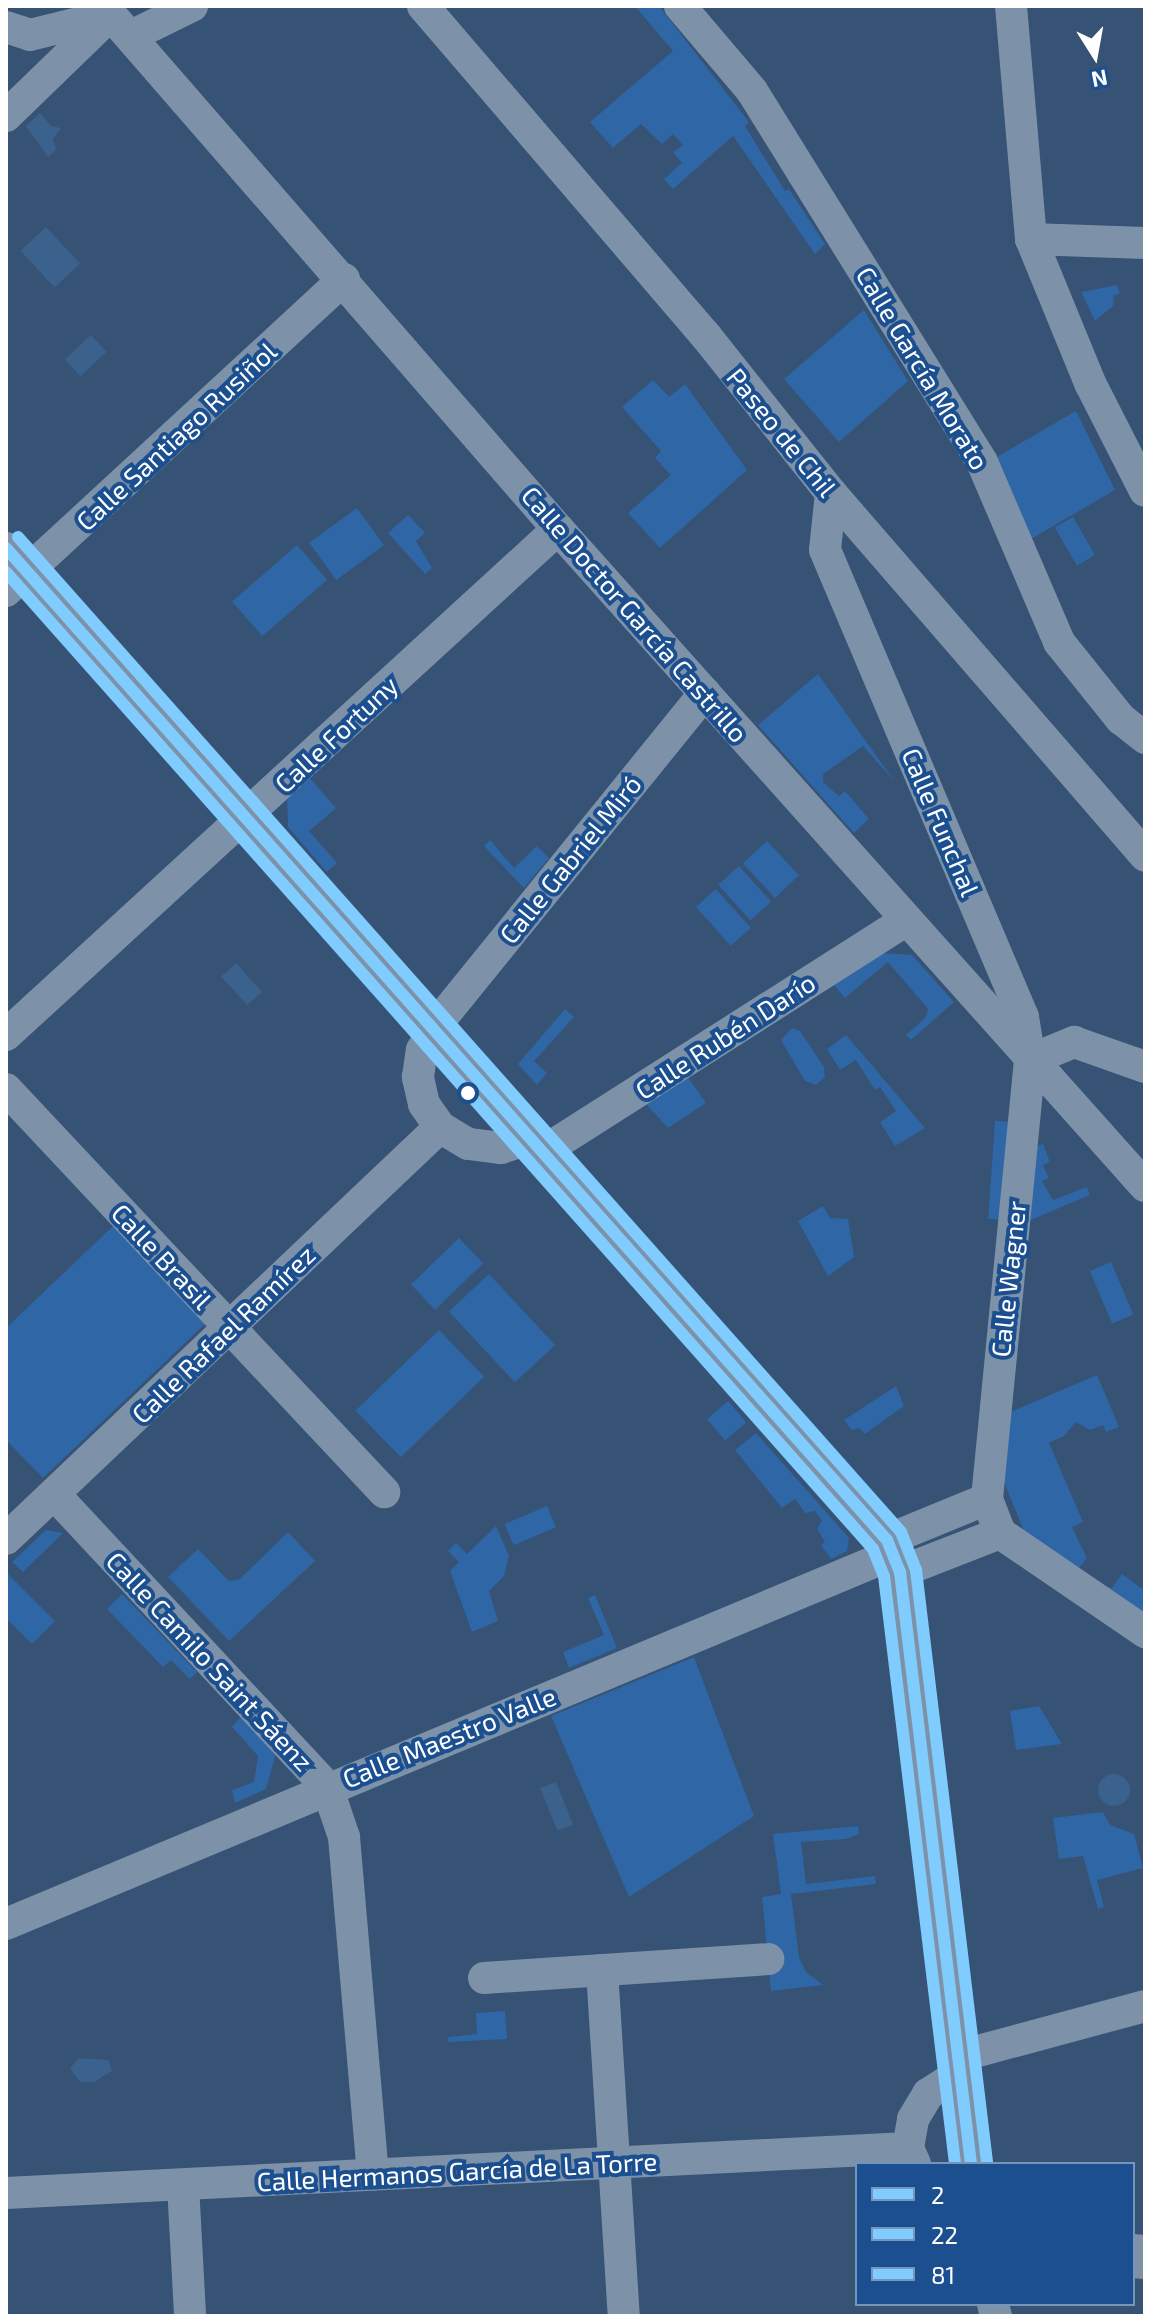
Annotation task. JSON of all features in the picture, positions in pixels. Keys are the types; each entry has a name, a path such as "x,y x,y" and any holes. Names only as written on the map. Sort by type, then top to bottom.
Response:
{"street":[{"path":"6,27 30,35 121,26 192,6"},
{"name":"Paseo de Chil","path":"423,6 706,336 867,536 1145,856"},
{"name":"Calle García Morato","path":"680,6 752,91 982,462 1059,642 1121,719 1145,738"},
{"path":"1011,6 1031,239 1090,383 1141,478"},
{"path":"6,116 121,26"},
{"name":"Calle Doctor García Castrillo","path":"121,26 344,279 558,529 1145,1186"},
{"path":"1031,239 1145,243"},
{"name":"Calle Santiago Rusiñol","path":"17,582 344,279"},
{"name":"Calle Funchal","path":"831,493 825,550 1023,1017 1030,1060"},
{"name":"Calle Fortuny","path":"6,1035 558,529"},
{"path":"841,587 843,560 867,536"},
{"path":"6,548 17,582 248,816 436,1025 893,1555 971,2162"},
{"name":"Calle Gabriel Miró","path":"436,1025 705,693"},
{"name":"Calle Rubén Darío","path":"538,1144 906,920"},
{"path":"436,1025 422,1050 418,1077 424,1104 440,1127 468,1144 490,1147 538,1144"},
{"path":"1030,1060 1074,1042 1145,1067"},
{"name":"Calle Wagner","path":"987,1499 1030,1060"},
{"name":"Calle Brasil","path":"6,1089 384,1492"},
{"name":"Calle Rafael Ramírez","path":"6,1539 440,1127"},
{"name":"Calle Camilo Saint Sáenz","path":"54,1494 327,1787 344,1837 373,2175"},
{"path":"893,1555 987,1499 1000,1533 1145,1632"},
{"path":"893,1555 1000,1533"},
{"name":"Calle Maestro Valle","path":"6,1924 327,1787 893,1555"},
{"path":"484,1978 768,1959"},
{"path":"602,1970 624,2316"},
{"name":"Calle Hermanos García de La Torre","path":"6,2193 614,2162 912,2156 913,2119 928,2094 957,2066 1145,2006"},
{"path":"183,2185 190,2316"}],"shaded area":[{"path":"635,6 659,6 749,122 745,126 785,191 789,189 825,244 815,254 733,136 673,189 664,179 682,163 673,152 683,145 673,134 662,144 641,124 613,148 590,122 673,51"},
{"path":"40,113 51,126 61,128 53,139 56,150 48,157 26,126"},
{"path":"46,227 80,264 55,287 20,251"},
{"path":"1117,285 1120,294 1114,295 1113,306 1095,321 1081,292"},
{"path":"864,310 908,381 839,442 784,379"},
{"path":"91,335 107,352 80,376 65,360"},
{"path":"653,380 669,397 685,384 747,470 660,548 628,513 671,475 655,458 661,451 622,407"},
{"path":"1076,411 1115,490 1031,539 995,458"},
{"path":"357,508 384,545 336,580 309,543"},
{"path":"408,515 425,533 416,541 432,568 425,574 388,533"},
{"path":"1073,517 1095,555 1077,566 1055,528"},
{"path":"297,545 327,580 262,636 232,601"},
{"path":"818,674 895,782 863,746 823,774 823,782 839,796 845,791 869,819 854,833 758,725"},
{"path":"309,777 336,808 309,831 337,863 327,872 288,827 287,797"},
{"path":"490,840 514,868 537,846 549,858 524,888 484,846"},
{"path":"767,841 799,875 775,898 743,864"},
{"path":"739,866 771,902 750,920 718,885"},
{"path":"716,889 751,928 731,946 696,907"},
{"path":"882,953 912,955 954,1002 911,1040 906,1035 926,1017 928,1009 888,962 845,998 833,984"},
{"path":"236,963 262,992 247,1005 221,976"},
{"path":"565,1009 574,1017 534,1061 547,1073 537,1085 518,1064"},
{"path":"792,1028 800,1031 824,1067 825,1077 816,1085 805,1081 781,1040"},
{"path":"846,1035 925,1128 895,1146 880,1122 896,1111 880,1087 875,1090 856,1060 840,1070 827,1049"},
{"path":"687,1076 706,1103 668,1128 645,1103"},
{"path":"995,1121 1011,1122 1004,1220 988,1219"},
{"path":"1043,1144 1050,1162 1043,1165 1049,1178 1042,1181 1053,1200 1087,1187 1090,1195 1026,1222 1033,1148"},
{"path":"823,1206 830,1218 848,1219 854,1257 828,1276 798,1221"},
{"path":"113,1226 206,1323 43,1478 6,1440 6,1328"},
{"path":"459,1238 483,1263 435,1310 411,1285"},
{"path":"1111,1262 1133,1314 1112,1323 1090,1271"},
{"path":"489,1274 555,1345 515,1382 449,1312"},
{"path":"439,1330 484,1377 401,1457 356,1411"},
{"path":"1097,1375 1119,1427 1106,1432 1103,1425 1090,1430 1076,1422 1064,1436 1049,1443 1083,1522 1072,1527 1087,1558 1078,1569 1024,1531 1002,1477 1008,1413"},
{"path":"896,1386 904,1406 865,1434 859,1428 852,1430 844,1420"},
{"path":"728,1401 746,1422 725,1441 707,1419"},
{"path":"756,1433 849,1538 847,1551 831,1559 821,1545 825,1542 817,1529 822,1520 815,1511 805,1513 795,1499 782,1508 735,1450"},
{"path":"547,1506 556,1527 514,1545 505,1524"},
{"path":"496,1526 509,1556 504,1576 489,1591 498,1621 472,1632 450,1571 459,1562 448,1551 456,1543 467,1554"},
{"path":"46,1530 63,1533 23,1572 12,1562"},
{"path":"288,1532 315,1561 229,1641 168,1577 198,1549 229,1581 240,1579"},
{"path":"6,1572 55,1621 32,1644 6,1618"},
{"path":"1122,1574 1145,1591 1145,1617 1100,1585 1112,1588"},
{"path":"122,1594 197,1672 190,1679 171,1660 163,1667 107,1609"},
{"path":"595,1595 617,1648 569,1668 563,1652 604,1635 588,1598"},
{"path":"694,1657 754,1816 629,1897 551,1716"},
{"path":"1039,1706 1062,1744 1016,1750 1010,1711"},
{"path":"241,1717 276,1753 266,1789 235,1803 232,1790 254,1782 258,1756 232,1727"},
{"path":"1114,1774 1125,1779 1130,1790 1125,1801 1114,1806 1103,1801 1098,1790 1103,1779"},
{"path":"556,1782 573,1825 557,1831 540,1788"},
{"path":"1103,1812 1110,1825 1134,1834 1143,1868 1097,1880 1104,1907 1098,1909 1083,1856 1059,1859 1053,1818"},
{"path":"858,1826 859,1834 846,1839 801,1842 806,1884 875,1876 876,1884 791,1894 799,1958 806,1972 823,1985 771,1991 762,1897 781,1894 773,1834"},
{"path":"505,2011 507,2039 448,2042 448,2037 477,2034 476,2013"},
{"path":"78,2058 108,2060 112,2071 94,2082 80,2082 70,2069"}],"transit line":[{"name":"81","path":"18,537 901,1532 916,1570 987,2162"},
{"name":"2","path":"6,548 887,1540 900,1572 971,2162"},
{"name":"22","path":"6,572 873,1549 884,1576 955,2162"}]}
